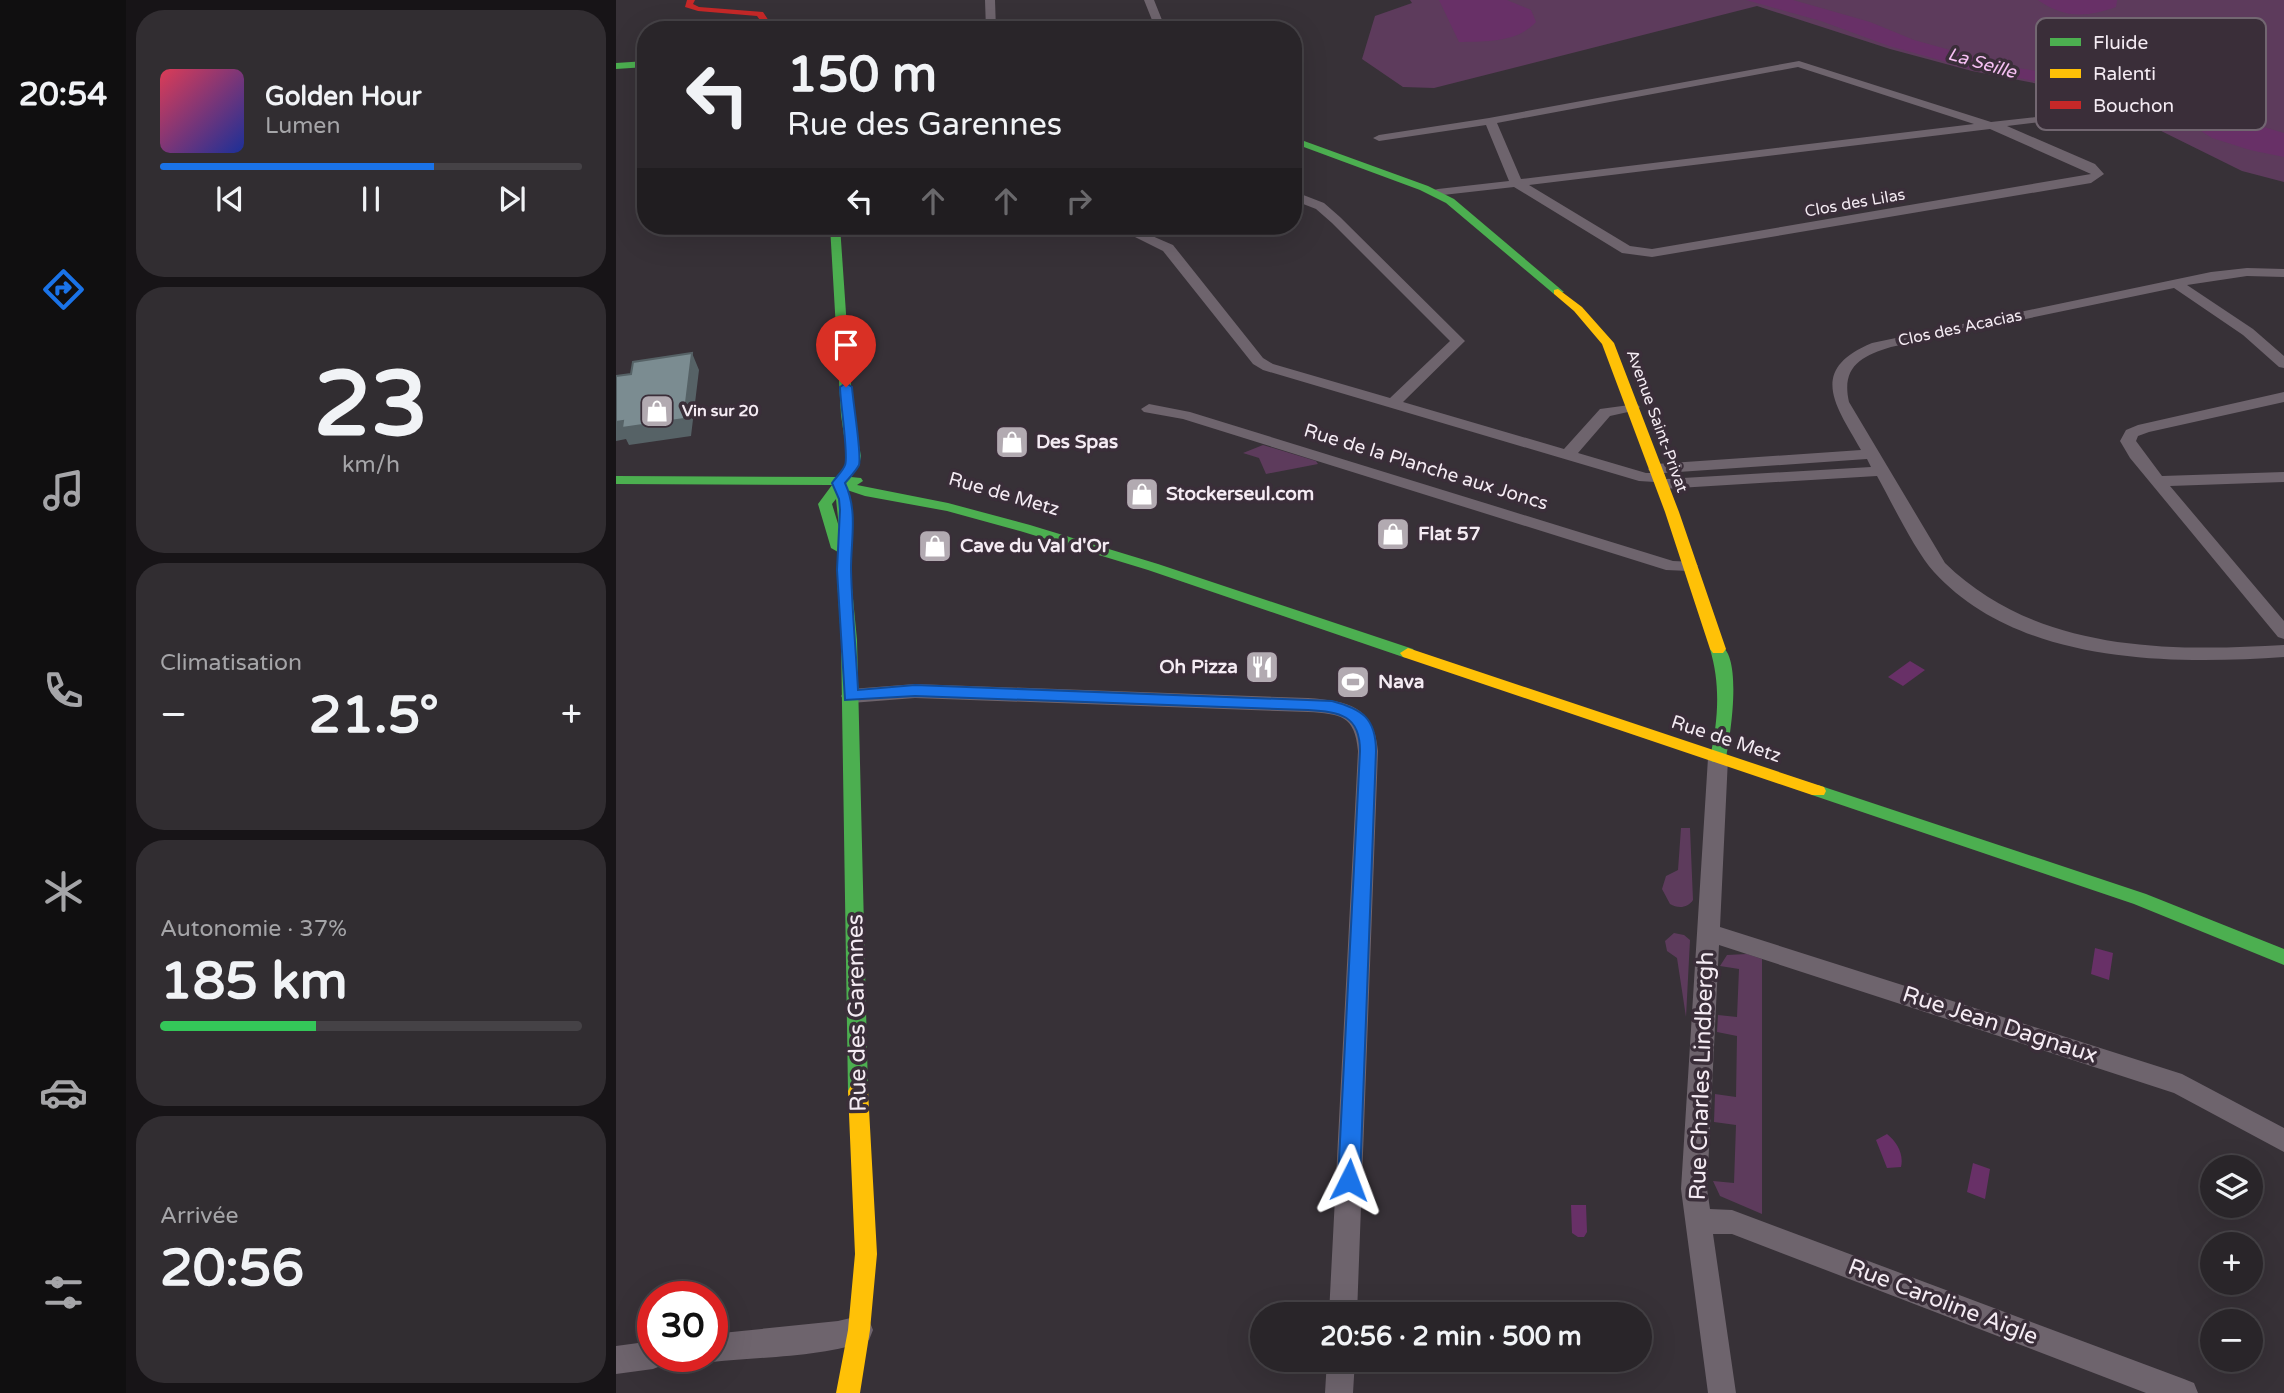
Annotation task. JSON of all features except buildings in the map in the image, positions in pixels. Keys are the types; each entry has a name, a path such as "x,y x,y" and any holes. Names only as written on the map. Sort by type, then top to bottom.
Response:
{"street":[{"path":"691,0 688,5 698,9 760,14 765,21"},
{"path":"990,0 991,21"},
{"path":"1149,0 1157,21"},
{"name":"Clos des Lilas","path":"1379,138 1489,121 1793,64 1810,66 1992,125 2091,167 2098,174 2091,179 1645,253 1627,250 1516,183"},
{"path":"616,66 637,65"},
{"name":"Clos des Lilas","path":"1438,193 2036,120"},
{"path":"1489,121 1516,183"},
{"name":"Avenue Saint-Privat","path":"1302,143 1438,193 1589,320 1615,355 1724,670 1727,715 1718,758"},
{"path":"1302,199 1320,206 1336,220 1458,341 1393,403"},
{"name":"Rue des Garennes","path":"836,235 847,415 854,456 852,466 825,504 844,570 851,696 858,1105 866,1254 859,1330 848,1393"},
{"path":"1139,235 1168,248 1258,361 1268,367 1645,478 1870,454"},
{"name":"Clos des Acacias","path":"2284,273 2228,273 1888,343 1863,352 1841,370 1837,392 1870,454 1938,566 1950,581 1976,601 2008,618 2085,641 2160,654 2208,656 2284,651"},
{"path":"2177,284 2248,332 2284,364"},
{"path":"2284,397 2132,433 2128,437 2130,446 2284,633"},
{"path":"1568,455 1605,412 1614,408 1632,407"},
{"name":"Rue de la Planche aux Joncs","path":"1149,409 1185,415 1672,566 1689,566"},
{"path":"1659,477 1880,471"},
{"path":"2159,481 2284,477"},
{"name":"Rue de Metz","path":"616,480 839,483 859,491 947,507 1000,521 1153,567 2140,899 2284,957"},
{"path":"851,696 915,691 1332,706 1358,718 1368,734 1344,1302"},
{"name":"Rue Charles Lindbergh","path":"1718,758 1694,1189 1722,1393"},
{"name":"Rue Jean Dagnaux","path":"1707,934 1729,937 2182,1085 2284,1141"},
{"name":"Rue Caroline Aigle","path":"1700,1221 1732,1222 2184,1393"},
{"path":"728,1346 838,1335 859,1330"},
{"path":"616,1360 637,1358"},
{"path":"1339,1393 1340,1372"}],"shaded area":[{"path":"1410,0 2284,0 2284,182 2242,171 2159,130 2266,130 2266,18 2036,18 2036,83 1972,71 1890,49 1757,6 1434,88 1403,87 1362,59 1375,16 1412,3"},
{"path":"1263,445 1316,461 1318,464 1266,474 1259,458 1243,453"},
{"path":"1681,828 1690,828 1693,900 1686,906 1679,907 1670,904 1662,889 1666,876 1678,870"},
{"path":"1674,933 1684,935 1690,940 1686,1017 1677,958 1667,951 1665,941"},
{"path":"1747,954 1762,959 1762,1214 1720,1196 1713,1181 1734,1183 1736,1125 1714,1122 1715,1094 1736,1097 1737,1036 1717,1032 1718,1015 1737,1017 1739,969 1720,966 1727,955"}],"water":[{"path":"1439,0 1507,0 1531,10 1536,22 1520,34 1510,37 1459,42"},
{"name":"La Seille","path":"1746,0 1793,0 1870,22 1914,40 2011,67 2036,71 2036,81 1972,69 1889,46 1821,21"},
{"path":"2038,0 2117,1 2116,7 2096,13 2076,14 2057,11"},
{"path":"2266,128 2284,133 2284,157 2250,150 2212,138 2200,130 2266,130"},
{"path":"1910,661 1925,670 1903,686 1888,677"},
{"path":"2095,948 2113,953 2109,980 2091,974"},
{"path":"1887,1134 1899,1149 1901,1167 1887,1168 1876,1140"},
{"path":"1973,1163 1990,1169 1985,1199 1967,1192"},
{"path":"1571,1205 1586,1205 1587,1232 1584,1237 1572,1233"}],"traffic: fast":[{"path":"616,66 637,65"},
{"path":"1302,143 1424,188 1450,201 1558,292"},
{"path":"836,235 847,415 854,456 852,466 825,504 838,548"},
{"path":"616,480 856,481"},
{"path":"839,483 865,492 948,507 1025,528 1153,567 1408,653"},
{"path":"839,483 846,515 844,578 849,640 858,1091"},
{"path":"1718,649 1726,690 1718,758"},
{"path":"1818,791 2140,899 2284,957"}],"traffic: slow":[{"path":"1558,292 1578,309 1608,343 1672,512 1718,649"},
{"path":"1408,653 1818,791"},
{"path":"848,1393 859,1330 866,1254 858,1091"}],"traffic: jam":[{"path":"691,0 688,5 698,9 760,14 765,21"}],"place":[{"name":"Vin sur 20","path":"657,411"},
{"name":"Des Spas","path":"1012,442"},
{"name":"Stockerseul.com","path":"1142,494"},
{"name":"Flat 57","path":"1393,534"},
{"name":"Cave du Val d'Or","path":"935,546"},
{"name":"Oh Pizza","path":"1262,667"},
{"name":"Nava","path":"1353,682"}],"route":[{"path":"846,387 847,415 854,456 852,466 839,483 846,499 847,510 844,570 851,696 915,691 1332,706 1349,712 1362,722 1368,734 1368,751 1349,1180"}]}
